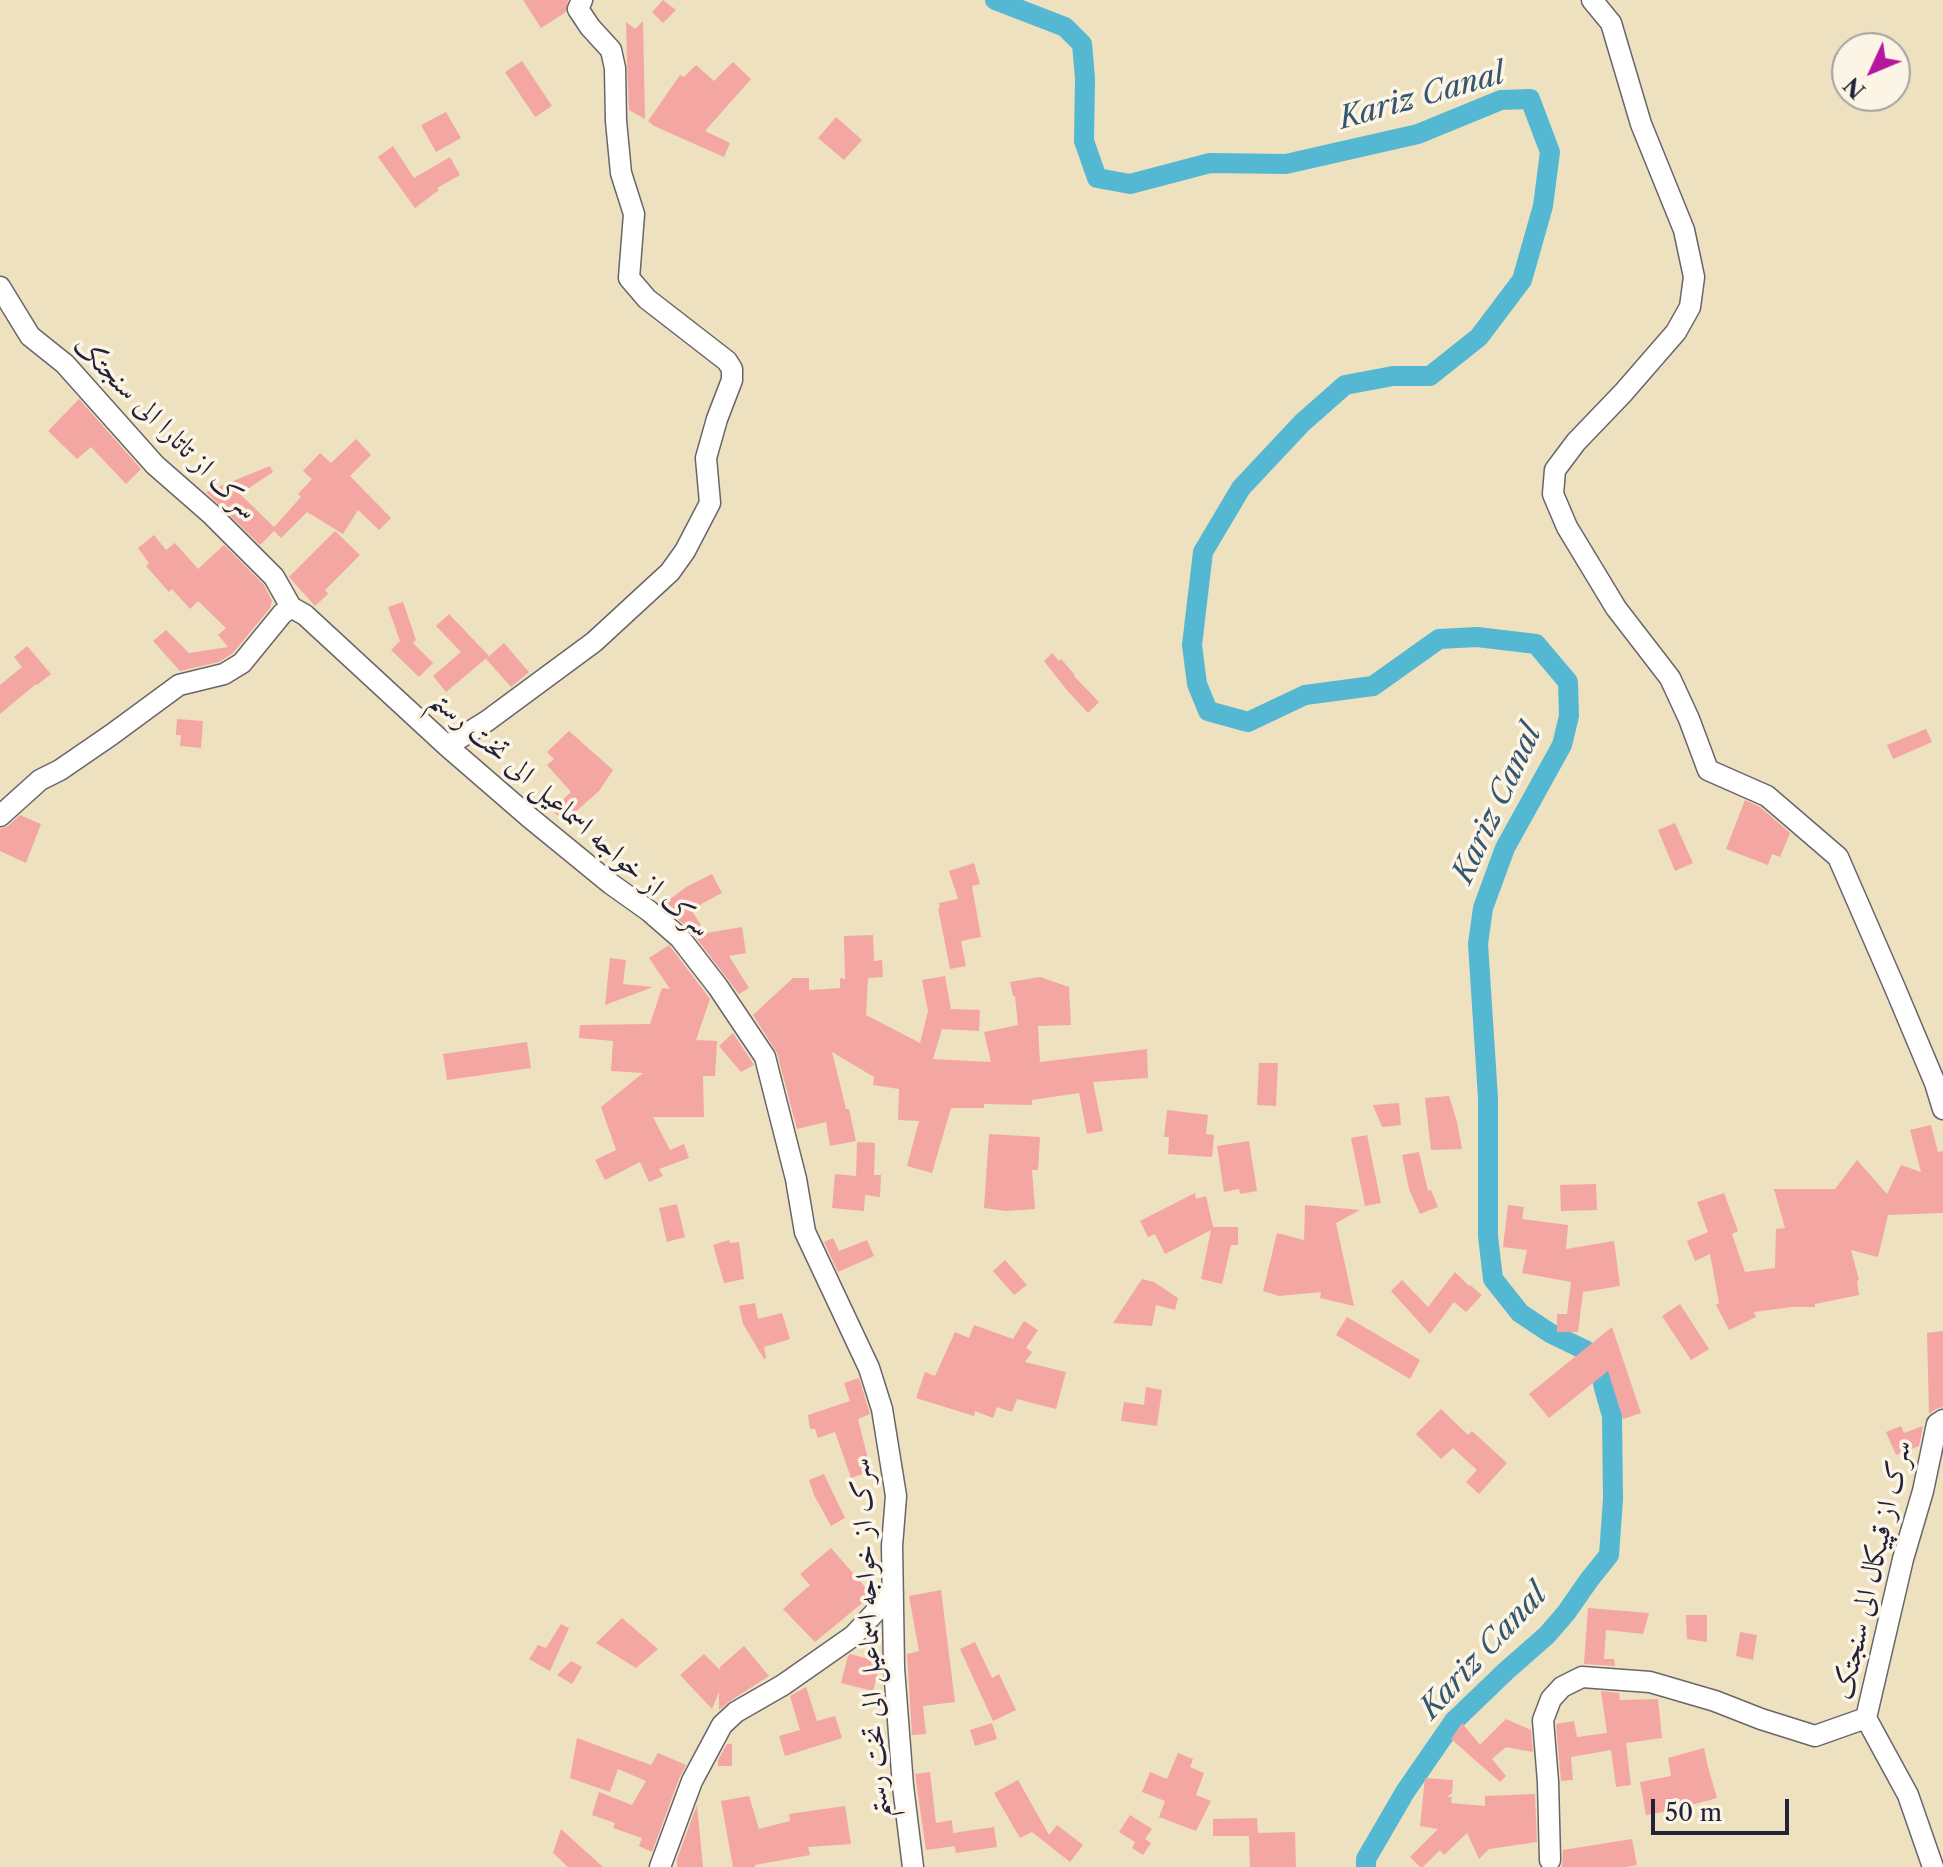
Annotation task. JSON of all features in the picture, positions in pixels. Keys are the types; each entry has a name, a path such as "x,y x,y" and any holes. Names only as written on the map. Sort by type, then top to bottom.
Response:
{"street":[{"path":"447,746 487,721 594,642 670,572 685,551 710,503 706,458 732,380 732,369 727,361 647,299 629,278 634,214 621,173 615,68 611,50 578,9 582,0"},
{"path":"1592,0 1611,23 1641,124 1684,230 1694,277 1690,307 1676,332 1576,442 1555,470 1553,494 1567,527 1616,608 1670,678 1708,770 1767,796 1838,857 1935,1083 1943,1109"},
{"name":"سرک از تاتارا الی سنجتک","path":"0,287 30,336 65,364 155,465 211,514 274,577 291,607"},
{"path":"0,816 40,780 60,770 179,685 224,674 242,663 291,607"},
{"name":"سرک از خواجه اسماعیل الی تخت رستم","path":"291,607 305,615 529,817 680,938 718,987 765,1057 796,1179 805,1232 869,1368 882,1409 896,1496 892,1546 894,1668 913,1867"},
{"name":"سرک از قپیکال الی سنجتک","path":"1933,1867 1908,1795 1866,1718 1937,1424 1943,1420"},
{"path":"660,1867 692,1781 722,1725 736,1712 783,1685 853,1636 893,1593"},
{"path":"1550,1860 1543,1720 1551,1699 1562,1687 1582,1677 1650,1682 1815,1736 1866,1718"}],"building":[{"path":"523,0 568,0 566,12 541,28"},
{"path":"663,0 676,10 663,23 652,12"},
{"path":"643,21 645,119 629,110 626,22 635,29"},
{"path":"522,61 552,106 535,117 505,72"},
{"path":"733,62 751,79 705,131 730,143 724,157 648,121 680,75 684,77 696,65 714,81"},
{"path":"446,112 461,138 436,152 421,125"},
{"path":"836,117 862,140 844,160 818,138"},
{"path":"393,146 414,178 450,157 460,175 437,188 439,190 415,208 378,157"},
{"path":"79,399 141,469 126,484 91,447 77,459 48,431"},
{"path":"356,439 371,455 350,476 391,518 379,530 358,510 343,534 307,512 281,538 274,531 260,545 206,492 270,466 273,472 240,494 274,527 301,497 298,494 312,479 303,471 320,453 331,463"},
{"path":"335,531 360,555 325,590 328,594 315,606 289,577"},
{"path":"154,535 166,550 175,543 198,569 224,545 264,585 272,601 270,608 233,653 219,662 180,671 153,641 166,630 189,653 228,647 218,635 226,628 198,601 190,609 172,589 169,592 146,566 149,563 138,548"},
{"path":"403,602 416,640 413,643 433,663 419,677 391,650 400,641 388,607"},
{"path":"449,614 489,656 446,692 433,676 461,652 436,626"},
{"path":"504,643 529,672 511,687 486,659"},
{"path":"27,646 51,674 0,714 0,685 22,667 14,657"},
{"path":"1052,653 1099,702 1088,713 1044,661"},
{"path":"177,719 203,721 201,748 180,746 181,735 176,735"},
{"path":"1926,729 1932,742 1893,759 1887,745"},
{"path":"569,731 613,770 599,791 564,822 552,810 571,792 547,765 554,759 547,752"},
{"path":"1745,800 1760,807 1790,833 1780,857 1772,854 1768,865 1726,849"},
{"path":"20,815 41,824 26,863 0,851 0,829"},
{"path":"1675,823 1693,863 1675,871 1658,830"},
{"path":"974,863 980,884 972,886 981,937 961,941 966,966 950,969 939,903 958,899 949,871"},
{"path":"712,874 722,893 692,911 706,933 742,927 746,953 729,956 749,988 739,994 690,930 662,905 686,887"},
{"path":"873,935 874,961 882,960 883,977 868,978 866,1015 920,1043 928,1011 922,980 945,976 951,1009 980,1010 979,1031 942,1029 933,1059 991,1062 984,1032 1018,1025 1010,982 1040,977 1069,987 1071,1025 1038,1026 1040,1062 1147,1049 1148,1078 1093,1082 1103,1131 1087,1134 1079,1093 1032,1100 1032,1105 984,1104 984,1108 951,1108 932,1173 907,1166 919,1121 898,1120 899,1089 873,1085 874,1077 832,1052 856,1141 830,1146 826,1122 797,1129 777,1053 753,1015 793,978 809,978 809,990 840,988 840,978 845,979 844,936"},
{"path":"669,945 710,999 696,1040 717,1041 715,1076 703,1076 704,1117 653,1117 670,1150 684,1144 689,1158 659,1169 663,1176 649,1182 640,1162 605,1180 595,1160 616,1150 601,1107 643,1073 611,1071 613,1041 579,1038 580,1025 650,1024 662,988 670,989 649,958"},
{"path":"610,958 626,960 623,984 653,987 605,1005"},
{"path":"733,1033 754,1065 741,1072 719,1046"},
{"path":"527,1042 531,1068 447,1080 443,1054"},
{"path":"1259,1063 1278,1063 1276,1106 1257,1105"},
{"path":"1449,1096 1462,1149 1431,1150 1425,1098"},
{"path":"1399,1103 1401,1125 1382,1127 1373,1105"},
{"path":"1167,1110 1208,1115 1206,1134 1214,1135 1212,1157 1168,1154 1169,1137 1164,1137"},
{"path":"1931,1125 1938,1152 1943,1151 1943,1213 1888,1215 1878,1257 1851,1250 1859,1280 1859,1295 1815,1304 1815,1307 1754,1312 1756,1317 1729,1330 1716,1305 1719,1303 1710,1254 1695,1261 1687,1241 1708,1232 1697,1202 1724,1193 1738,1231 1732,1234 1745,1272 1775,1268 1776,1229 1785,1228 1774,1189 1835,1189 1857,1160 1887,1194 1901,1165 1921,1172 1910,1130"},
{"path":"989,1134 1040,1137 1038,1170 1032,1170 1035,1209 1005,1211 984,1208"},
{"path":"1367,1135 1381,1203 1365,1206 1351,1138"},
{"path":"1249,1141 1257,1191 1240,1194 1239,1189 1224,1192 1217,1146"},
{"path":"857,1142 875,1143 874,1175 881,1175 880,1197 865,1195 864,1211 832,1208 835,1174 856,1176"},
{"path":"1419,1152 1428,1191 1431,1190 1438,1207 1420,1214 1409,1189 1402,1155"},
{"path":"1596,1184 1597,1210 1561,1211 1560,1185"},
{"path":"1195,1193 1196,1199 1206,1196 1213,1227 1238,1227 1238,1245 1231,1245 1222,1284 1201,1279 1211,1230 1165,1254 1155,1234 1148,1237 1140,1221"},
{"path":"677,1204 685,1237 667,1242 659,1208"},
{"path":"1305,1205 1360,1210 1336,1223 1354,1306 1320,1298 1321,1292 1279,1296 1263,1291 1277,1233 1304,1240"},
{"path":"1508,1205 1524,1207 1522,1219 1568,1225 1566,1249 1614,1241 1620,1286 1583,1292 1578,1332 1557,1332 1557,1314 1567,1314 1571,1282 1522,1273 1527,1250 1503,1247"},
{"path":"833,1238 839,1251 867,1240 874,1256 838,1272 824,1242"},
{"path":"729,1240 730,1243 739,1242 744,1279 724,1283 713,1245"},
{"path":"1005,1260 1027,1285 1014,1295 993,1271"},
{"path":"1455,1272 1482,1295 1466,1312 1454,1302 1430,1334 1391,1291 1402,1280 1428,1307"},
{"path":"1142,1279 1154,1282 1178,1298 1175,1310 1156,1305 1152,1326 1113,1323"},
{"path":"755,1303 758,1319 782,1313 790,1339 764,1347 764,1359 743,1324 739,1306"},
{"path":"1680,1304 1709,1349 1691,1360 1662,1316"},
{"path":"1347,1317 1420,1360 1410,1379 1336,1335"},
{"path":"1024,1321 1038,1330 1026,1348 1032,1352 1025,1362 1066,1372 1056,1409 1017,1399 1012,1412 997,1407 993,1418 975,1411 974,1416 916,1398 925,1372 935,1376 955,1332 969,1338 974,1325 1013,1339"},
{"path":"1612,1327 1641,1413 1623,1419 1608,1371 1549,1418 1529,1394"},
{"path":"1943,1331 1943,1407 1929,1414 1927,1333"},
{"path":"859,1378 870,1414 858,1419 871,1471 851,1478 835,1432 818,1438 815,1429 810,1429 808,1415 850,1401 844,1383"},
{"path":"1146,1387 1162,1390 1157,1426 1121,1421 1124,1402 1144,1405"},
{"path":"1441,1409 1468,1435 1472,1431 1507,1463 1479,1494 1466,1482 1477,1470 1453,1448 1441,1459 1416,1434"},
{"path":"1901,1426 1904,1433 1923,1426 1919,1446 1896,1455 1886,1432"},
{"path":"824,1474 845,1518 831,1526 809,1480"},
{"path":"831,1548 872,1595 815,1642 783,1609 810,1585 800,1574"},
{"path":"941,1590 955,1702 923,1706 926,1734 912,1735 907,1654 919,1651 909,1596"},
{"path":"1588,1608 1649,1613 1643,1634 1606,1630 1604,1659 1614,1659 1615,1666 1584,1664"},
{"path":"1686,1615 1707,1615 1707,1642 1687,1639"},
{"path":"622,1618 658,1649 636,1668 596,1643"},
{"path":"561,1624 569,1628 550,1671 529,1659 538,1645 546,1648"},
{"path":"1740,1632 1757,1635 1753,1660 1736,1656"},
{"path":"975,1642 992,1678 999,1674 1016,1710 993,1721 960,1649"},
{"path":"744,1646 769,1676 719,1710 719,1692 712,1709 680,1675 704,1654 720,1670"},
{"path":"850,1654 881,1662 873,1691 841,1683"},
{"path":"571,1661 582,1667 572,1684 557,1675"},
{"path":"806,1687 817,1721 835,1716 842,1738 785,1756 779,1736 800,1730 790,1696"},
{"path":"1601,1691 1619,1693 1620,1700 1658,1699 1662,1738 1626,1743 1631,1785 1616,1787 1611,1750 1571,1757 1573,1780 1561,1781 1556,1724 1574,1721 1577,1737 1607,1733"},
{"path":"1506,1719 1531,1730 1533,1752 1506,1747 1492,1759 1506,1776 1500,1782 1451,1739 1462,1723 1480,1745"},
{"path":"992,1723 997,1739 975,1746 970,1730"},
{"path":"577,1738 651,1765 658,1753 686,1765 652,1852 639,1846 642,1838 613,1828 615,1823 592,1815 599,1792 632,1805 646,1781 618,1769 610,1792 570,1778"},
{"path":"727,1744 732,1744 732,1766 718,1766 718,1760"},
{"path":"1704,1748 1717,1798 1646,1815 1640,1782 1671,1776 1668,1758"},
{"path":"1178,1753 1193,1759 1190,1767 1204,1773 1196,1795 1211,1801 1196,1831 1159,1817 1165,1801 1142,1792 1150,1772 1167,1779"},
{"path":"930,1772 936,1823 952,1820 953,1833 994,1827 997,1847 956,1853 955,1846 926,1850 915,1774"},
{"path":"1425,1778 1453,1780 1452,1793 1447,1797 1452,1797 1451,1803 1485,1806 1485,1796 1535,1794 1537,1842 1489,1849 1479,1859 1467,1833 1444,1855 1440,1850 1420,1867 1410,1857 1438,1829 1420,1826"},
{"path":"1018,1780 1049,1835 1057,1825 1083,1845 1070,1862 1032,1832 1020,1838 994,1793"},
{"path":"749,1796 759,1829 790,1821 789,1814 845,1806 851,1844 808,1847 810,1855 755,1867 733,1867 721,1801"},
{"path":"697,1805 703,1867 677,1867 677,1859"},
{"path":"1130,1815 1152,1829 1145,1839 1151,1843 1143,1855 1132,1848 1135,1842 1119,1832"},
{"path":"1257,1818 1258,1833 1295,1832 1296,1867 1250,1867 1249,1836 1213,1836 1213,1819"},
{"path":"561,1829 603,1867 568,1867 553,1853"},
{"path":"1632,1839 1637,1865 1562,1867 1563,1850"}],"waterway":[{"name":"Kariz Canal","path":"995,0 1065,27 1082,44 1084,141 1097,178 1130,184 1210,163 1286,164 1418,134 1501,100 1530,99 1550,152 1543,206 1522,280 1479,337 1430,376 1393,376 1345,385 1302,423 1241,488 1203,552 1192,645 1197,684 1208,711 1248,722 1305,695 1373,686 1439,639 1477,637 1536,644 1568,682 1569,716 1562,745 1505,848 1483,908 1478,944 1488,1098 1488,1236 1493,1279 1520,1313 1550,1333 1585,1350 1600,1368 1612,1416 1613,1499 1609,1555 1547,1635 1454,1721 1405,1792 1366,1859 1366,1867"}]}
